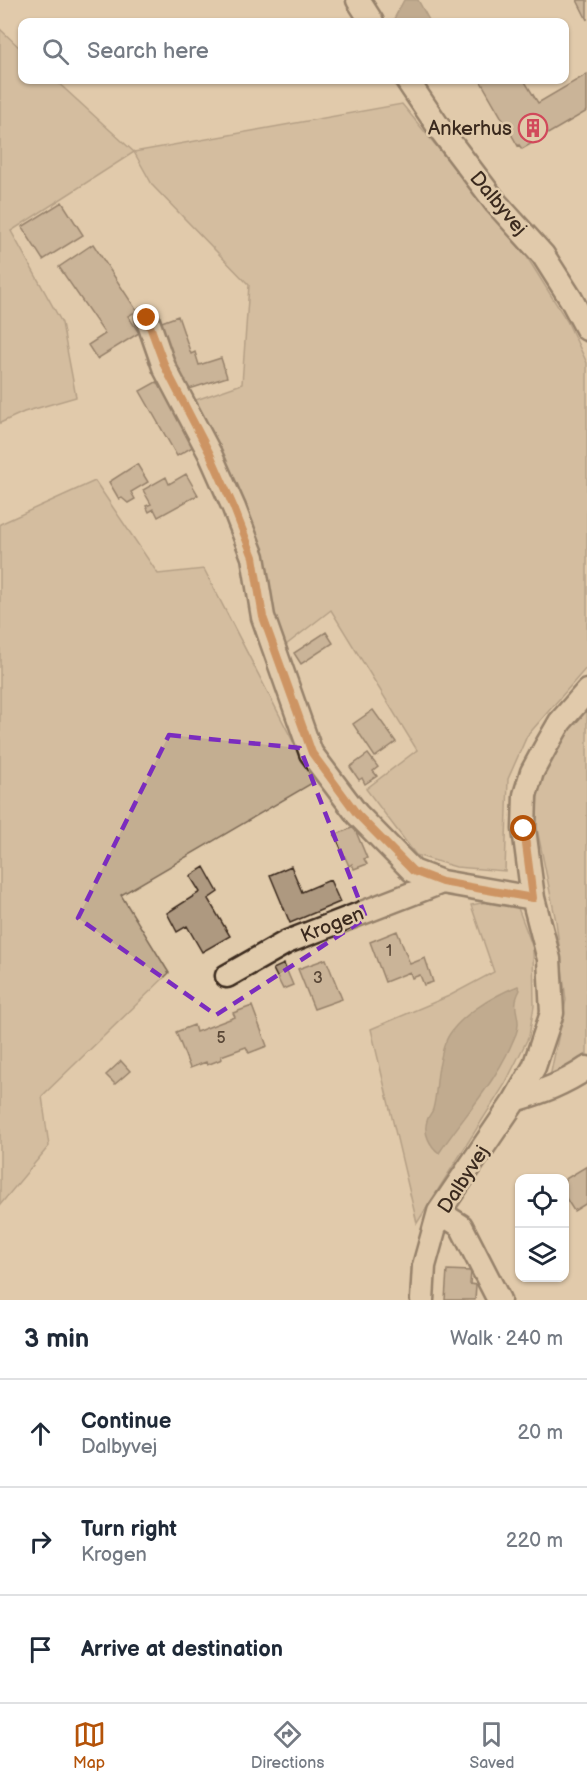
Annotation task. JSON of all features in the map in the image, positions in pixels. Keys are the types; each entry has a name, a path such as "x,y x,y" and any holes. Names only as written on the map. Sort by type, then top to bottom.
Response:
{"street":[{"path":"358,0 369,18"},
{"name":"Dalbyvej","path":"410,84 483,186 543,255 572,299 587,329"},
{"path":"147,318 165,367 210,454 253,557 263,617 312,753 357,814 413,871 442,882 533,898"},
{"name":"Dalbyvej","path":"422,1300 424,1266 439,1212 515,1100 534,1067 552,1013 549,959 533,898 524,829 525,795 532,772 560,722 587,691"},
{"name":"Krogen","path":"226,976 287,942 442,882"},
{"path":"515,1100 545,1091 587,1068"},
{"path":"439,1212 461,1226 499,1300"}],"highlighted area":[{"path":"169,735 300,748 366,918 216,1015 78,918"}],"shaded area":[{"path":"404,0 418,0 428,18 395,18"},
{"path":"0,29 18,46 18,84 59,84 134,152 11,231 62,323 76,397 24,412 0,423"},
{"path":"402,104 527,257 567,321 587,363 587,667 527,736 508,779 505,871 456,867 416,855 366,789 417,750 331,610 282,648 193,401 242,384 249,285 153,186 134,152"},
{"path":"95,481 158,574 204,569 314,782 121,895 169,973 42,1096 49,1146 0,1205 0,524"},
{"path":"587,704 587,1054 550,1077 566,1000 556,921 536,824 539,780 555,742"},
{"path":"497,900 518,908 533,948 534,1006 529,1036 505,1084 417,1223 371,1029 449,996 494,972 471,905"},
{"path":"518,986 520,990 516,1008 518,1027 508,1051 491,1082 439,1153 428,1139 426,1126 434,1104 439,1067 446,1041 467,1015 498,995"}],"building":[{"path":"577,0 587,0 587,20"},
{"name":"Ankerhus","path":"587,74 587,111 522,149 518,146 482,84 526,84 538,103"},
{"path":"62,202 83,235 43,260 22,227"},
{"path":"93,244 137,311 128,316 139,333 97,359 88,345 105,334 59,267"},
{"path":"178,316 191,354 195,352 199,365 221,358 227,377 183,391 159,323"},
{"path":"158,381 196,445 177,456 140,391"},
{"path":"137,464 148,482 131,492 135,499 128,503 122,498 119,499 109,482"},
{"path":"186,474 198,495 158,517 154,509 149,512 146,506 151,504 143,490 166,477 169,484"},
{"path":"326,632 333,643 301,664 294,653"},
{"path":"373,710 396,742 375,757 353,724"},
{"path":"368,754 378,767 373,771 377,776 365,784 362,778 359,780 350,767"},
{"path":"354,827 367,858 364,859 367,864 354,869 352,864 349,866 335,835"},
{"path":"291,866 302,892 330,880 340,902 290,923 270,875"},
{"path":"204,867 218,892 208,899 230,936 202,952 187,926 177,932 167,913 200,892 190,876"},
{"path":"397,931 410,964 425,958 433,982 424,985 420,975 412,978 410,972 385,982 370,942"},
{"path":"326,959 342,999 314,1009 298,969"},
{"path":"284,964 293,985 283,989 273,969"},
{"path":"252,1006 267,1046 249,1053 246,1047 221,1056 222,1059 207,1065 206,1062 190,1068 176,1032 194,1025 196,1032 235,1017 233,1013"},
{"path":"121,1061 130,1071 115,1084 106,1075"},
{"path":"587,1166 587,1203 574,1211 569,1203 569,1177"},
{"path":"447,1270 471,1271 470,1284 476,1285 475,1300 445,1300"}],"place":[{"name":"Ankerhus","path":"533,128"}],"route":[{"path":"147,318 165,367 210,454 253,557 263,617 312,753 357,814 413,871 442,882 533,898 524,829"}]}
